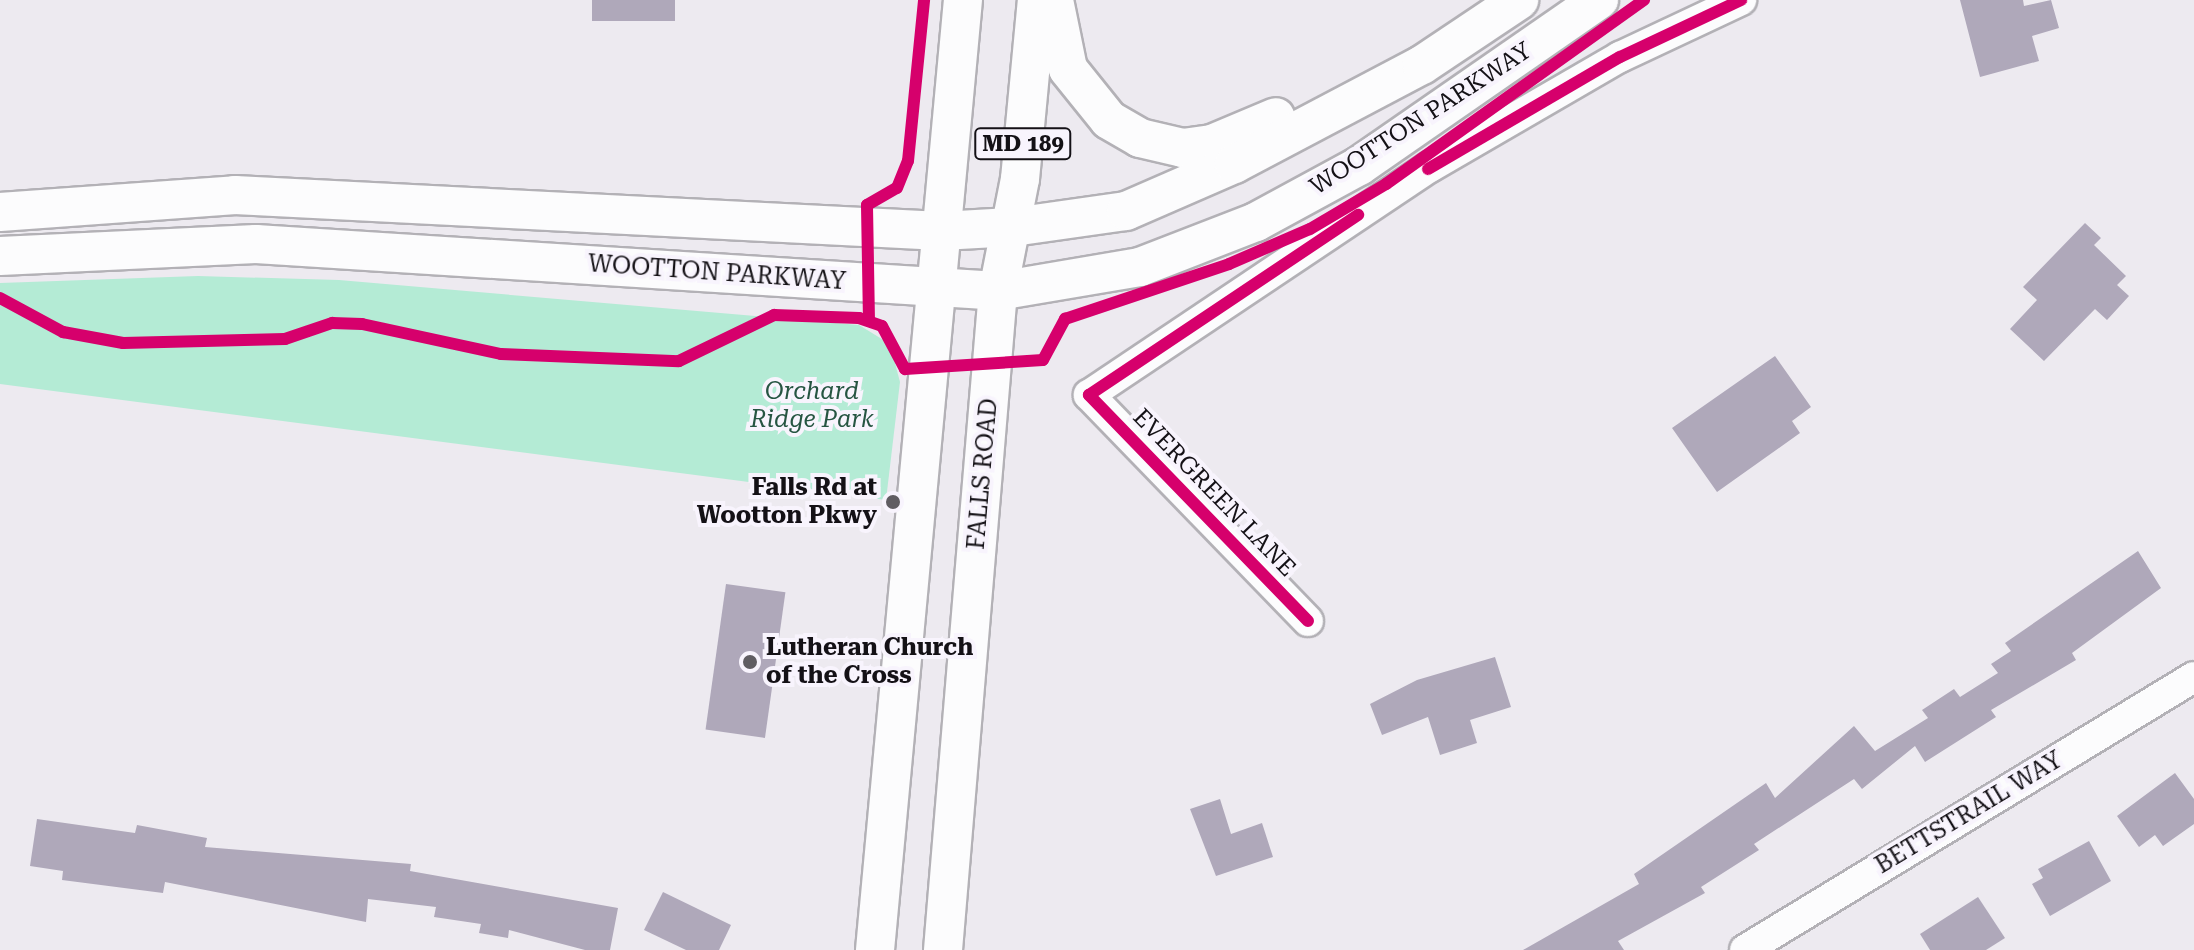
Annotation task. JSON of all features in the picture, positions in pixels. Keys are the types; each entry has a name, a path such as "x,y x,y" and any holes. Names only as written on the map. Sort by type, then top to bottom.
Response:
{"main road":[{"name":"MD 189","path":"875,950 963,0"},
{"name":"FALLS ROAD","path":"943,950 998,291 1013,227 1037,0"},
{"path":"1054,0 1058,38 1080,88 1125,130 1183,148 1263,124 1488,0"},
{"name":"WOOTTON PARKWAY","path":"0,212 251,196 941,231 1013,227 1126,211 1234,164 1408,73 1519,0"},
{"name":"WOOTTON PARKWAY","path":"0,256 256,244 998,291 1140,267 1256,222 1359,166 1599,0"}],"street":[{"name":"EVERGREEN LANE","path":"1308,621 1089,395 1430,167 1620,57 1741,0"},
{"name":"BETTSTRAIL WAY","path":"1745,950 2194,677"}],"green space":[{"name":"Orchard Ridge Park","path":"198,276 339,280 859,325 890,344 900,382 886,500 0,384 0,283"}],"building":[{"path":"592,0 675,0 675,21 592,21"},
{"path":"1960,0 2023,0 2024,6 2051,0 2059,28 2032,36 2039,61 1980,77"},
{"path":"2085,223 2101,238 2094,245 2126,276 2117,285 2129,296 2107,320 2095,309 2044,361 2010,329 2037,300 2023,287"},
{"path":"1775,356 1811,407 1792,421 1800,433 1717,492 1672,428"},
{"path":"2138,551 2161,588 2072,653 2076,660 1991,710 1996,717 1925,762 1915,746 1862,789 1854,779 1754,844 1759,850 1701,887 1705,893 1618,941 1624,950 1523,950 1639,884 1634,874 1766,783 1775,798 1854,726 1875,751 1928,718 1922,710 1954,689 1960,697 1998,673 1991,664 2011,651 2005,643"},
{"name":"Lutheran Church of the Cross","path":"726,584 785,592 765,738 706,730"},
{"path":"1495,657 1511,707 1470,720 1477,743 1440,755 1428,717 1382,735 1370,704 1417,680"},
{"path":"2175,773 2194,799 2194,824 2163,846 2155,835 2139,847 2117,816"},
{"path":"1220,799 1231,834 1262,823 1273,857 1216,876 1190,809"},
{"path":"37,819 135,833 137,825 207,838 205,847 411,864 410,871 618,908 610,950 585,950 509,930 508,938 479,933 481,924 434,917 436,907 368,899 366,922 165,882 163,893 62,880 63,871 30,866"},
{"path":"2089,841 2111,881 2050,916 2032,884 2043,878 2038,869"},
{"path":"663,892 731,925 719,950 686,950 644,930"},
{"path":"1978,897 2005,938 1986,950 1930,950 1920,934"}],"cycle path":[{"path":"869,321 867,205 897,188 908,161 924,0"},
{"path":"0,298 63,332 123,343 285,339 332,323 362,324 501,354 679,361 774,315 859,318 882,326 905,369 1043,360 1065,319 1229,264 1310,229 1386,184 1644,0"},
{"path":"1428,169 1620,57 1741,0"},
{"path":"1308,621 1089,395 1358,215"}],"place":[{"name":"Falls Rd at Wootton Pkwy","path":"893,502"},
{"name":"Lutheran Church of the Cross","path":"750,662"}]}
